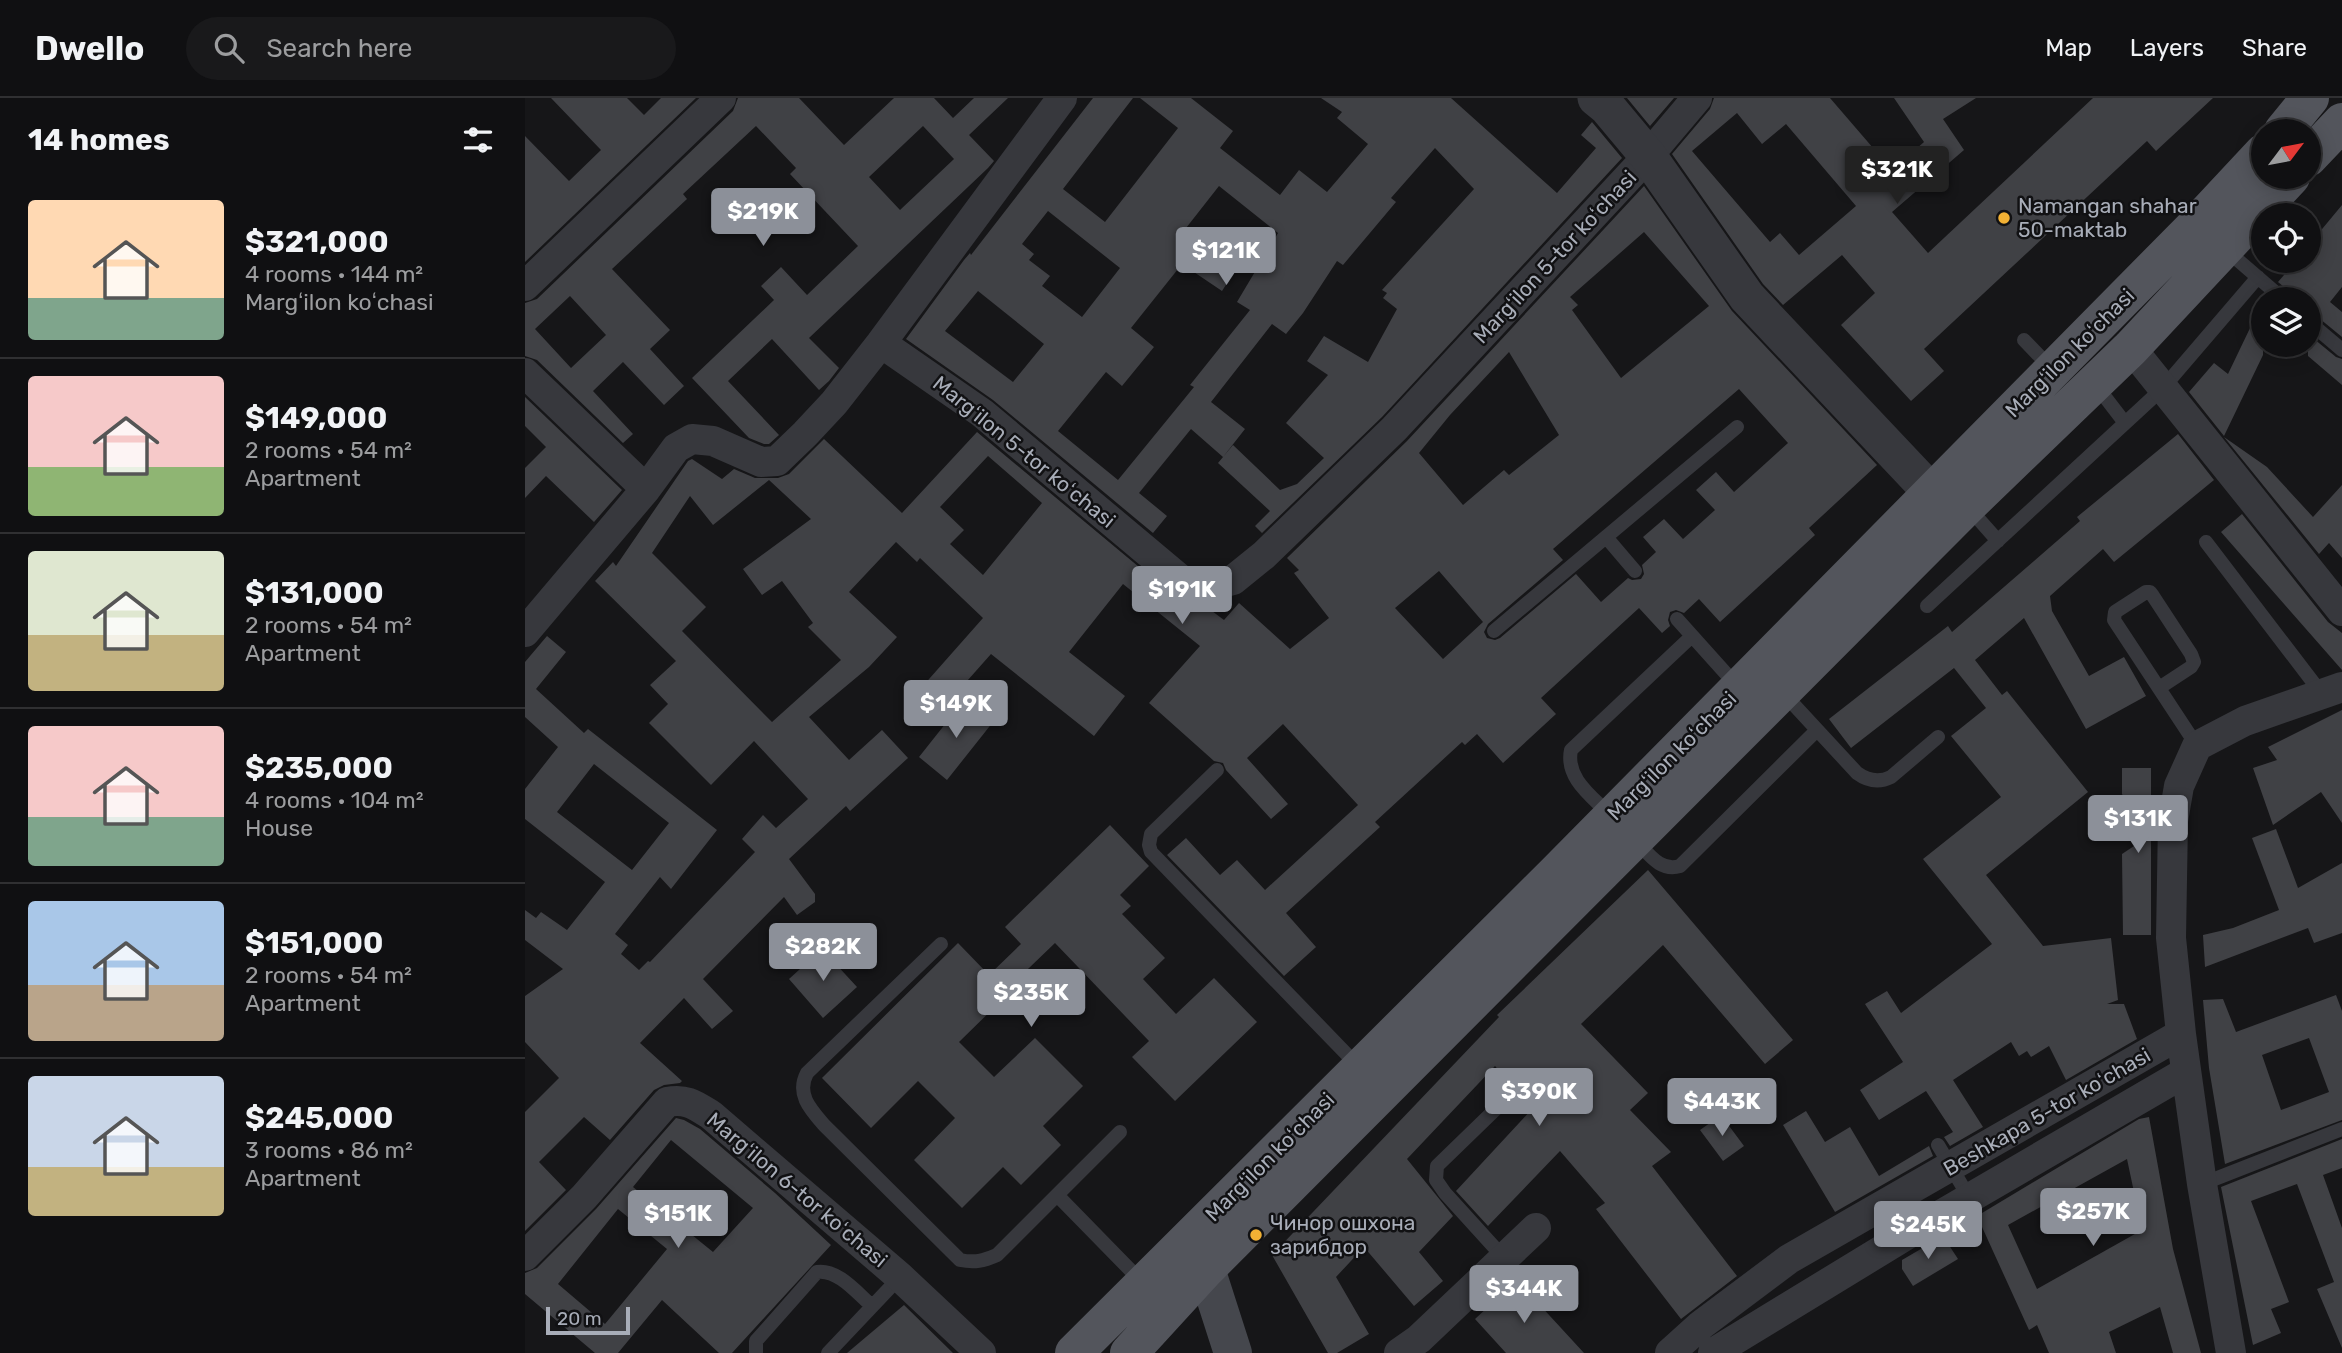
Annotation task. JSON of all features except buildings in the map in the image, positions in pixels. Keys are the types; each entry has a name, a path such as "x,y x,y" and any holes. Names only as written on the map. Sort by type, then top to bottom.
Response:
{"main road":[{"path":"2293,119 2310,98"},
{"path":"2321,144 2342,122"},
{"name":"Margʻilon koʻchasi","path":"1074,1353 1144,1284 1195,1256 1624,829 1739,688 2251,165"},
{"name":"Margʻilon koʻchasi","path":"1129,1353 1195,1256 1360,1068 1624,829 1783,692 1967,506 2131,348 2280,189"},
{"path":"1195,1256 1233,1353"}],"street":[{"path":"525,286 722,98"},
{"path":"525,632 646,489 675,449 692,439 713,441 761,462 777,461 834,403 1062,98"},
{"path":"1596,98 1607,107 1648,156 1747,297 1932,493"},
{"name":"Margʻilon 5-tor koʻchasi","path":"881,343 982,413 1180,579 1199,588 1233,580 1264,555 1394,429 1648,156 1697,98"},
{"path":"2131,348 2342,611"},
{"path":"525,373 646,489"},
{"path":"2197,746 2245,721 2332,690"},
{"name":"Beshkapa 5-tor koʻchasi","path":"2197,746 2179,786 2173,821 2171,938 2202,1184 2231,1353"},
{"name":"Beshkapa 5-tor koʻchasi","path":"1670,1353 1701,1325 1789,1259 1944,1156 2181,1034"},
{"path":"1713,1353 2186,1072"},
{"name":"Margʻilon 6-tor koʻchasi","path":"525,1256 583,1197 667,1102 679,1099 711,1115 900,1277 981,1353"},
{"path":"1399,1353 1419,1339 1537,1228"}],"lane":[{"path":"2224,248 2269,287"},
{"path":"1927,606 2162,389 2258,277"},
{"path":"2321,332 2342,350"},
{"path":"2024,340 2053,370"},
{"path":"2094,383 2125,423"},
{"path":"1495,631 1737,427"},
{"path":"1967,506 1998,541"},
{"path":"1606,537 1635,571"},
{"path":"2206,542 2332,690"},
{"path":"2159,688 2194,662 2153,596 2146,592 2113,615 2114,620 2197,746"},
{"path":"1677,619 1739,688"},
{"path":"1692,636 1571,750 1569,760 1573,776 1658,864 1671,869 1680,866 1817,730"},
{"path":"1783,692 1857,773 1865,778 1882,781 1901,770 1938,737"},
{"path":"1217,771 1151,834 1151,852 1360,1068"},
{"path":"941,944 807,1073 803,1086 806,1103 824,1125 960,1260 971,1262 983,1261 997,1255 1120,1132"},
{"path":"1502,1103 1437,1166 1436,1180 1504,1258"},
{"path":"2202,1184 2342,1129"},
{"path":"1944,1156 1970,1199"},
{"path":"1057,1195 1144,1284"},
{"path":"756,1353 756,1341 817,1272 826,1270 836,1275 872,1306"},
{"path":"828,1353 900,1277"}],"place":[{"name":"Namangan shahar 50-maktab","path":"2004,218"},
{"name":"Чинор ошхона зарибдор","path":"1256,1235"}]}
